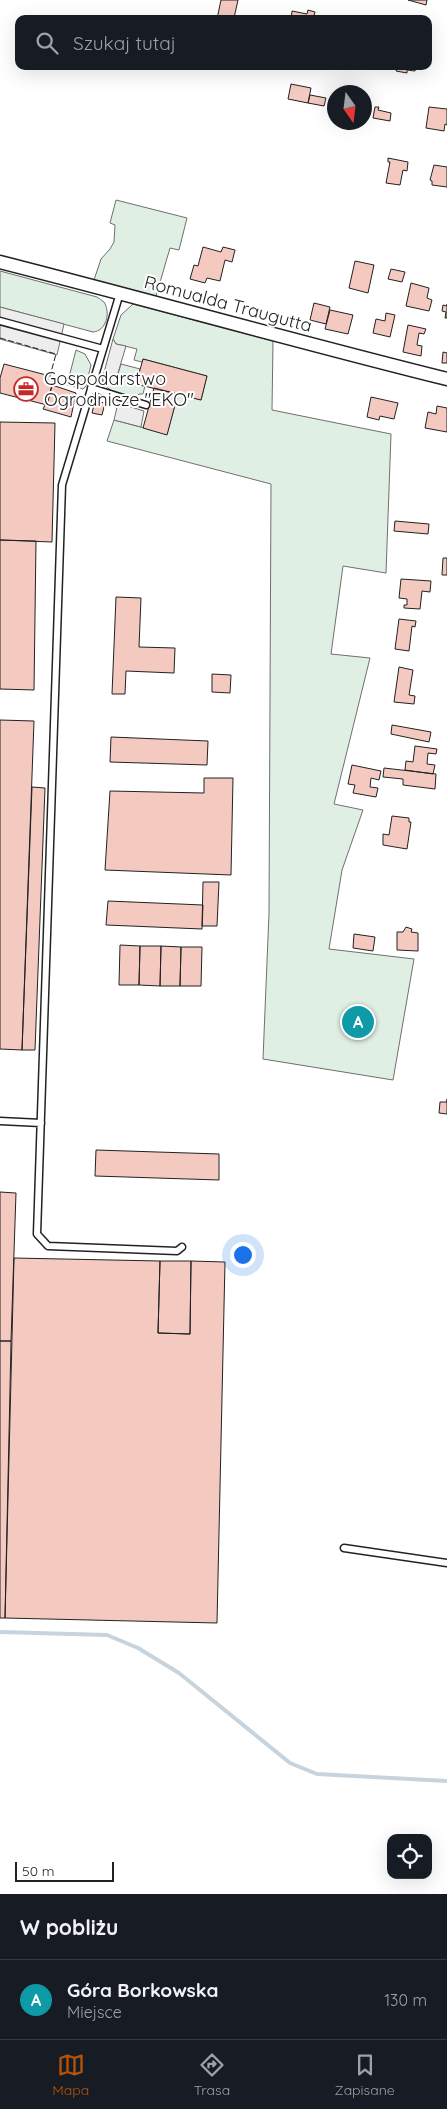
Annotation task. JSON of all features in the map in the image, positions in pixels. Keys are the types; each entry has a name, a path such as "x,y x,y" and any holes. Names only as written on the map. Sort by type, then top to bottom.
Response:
{"street":[{"name":"Romualda Traugutta","path":"0,262 230,324 447,379"}],"lane":[{"path":"120,293 62,485 37,1234 48,1246 177,1251 182,1247"},
{"path":"0,321 103,349"},
{"path":"92,388 146,405"},
{"path":"0,1121 41,1123"},
{"path":"344,1548 447,1563"}],"green space":[{"path":"116,200 187,218 179,250 170,248 156,296 94,280 101,259 114,242 115,225 110,223"},
{"path":"0,271 97,297 106,306 106,321 101,328 93,332 0,307"},
{"path":"133,304 273,341 272,410 391,434 386,573 343,566 331,654 370,658 334,804 363,810 342,870 329,949 414,959 393,1080 263,1059 269,913 271,484 107,441 114,420 167,434 178,394 201,400 207,376 143,359 142,362 134,360 137,349 116,344 113,339 121,315"},
{"path":"76,350 85,354 91,365 86,386 83,389 67,385"},
{"path":"121,364 140,369 136,384 145,386 143,394 139,394 136,397 121,394 107,388 104,384 102,380 115,383"}],"shaded area":[{"path":"0,307 64,324 57,355 0,339"},
{"path":"113,339 116,344 126,346 115,383 102,380"},
{"path":"118,403 144,411 141,427 114,420"}],"building":[{"path":"221,0 238,0 235,15 218,15"},
{"path":"408,0 427,0 426,5"},
{"path":"308,10 315,12 314,15 292,15 292,11 307,14"},
{"path":"407,70 407,73 396,71"},
{"path":"291,84 311,88 308,103 288,99"},
{"path":"310,95 326,98 324,106 308,103"},
{"path":"375,107 379,107 378,110 391,113 390,121 373,118"},
{"path":"429,107 447,109 447,125 445,124 444,131 426,128"},
{"path":"388,158 408,162 407,171 403,170 400,185 386,183 390,162 388,162"},
{"path":"434,165 447,167 447,187 432,185 430,180"},
{"path":"203,247 221,252 223,247 235,250 232,262 225,260 220,281 207,278 205,283 190,279 194,265 198,266"},
{"path":"355,261 374,265 368,293 349,288"},
{"path":"391,269 405,272 402,282 388,279"},
{"path":"411,283 429,288 427,298 432,300 429,311 406,306"},
{"path":"314,303 330,307 326,324 310,320"},
{"path":"443,305 447,306 447,318 445,318 446,312 442,311"},
{"path":"330,310 353,315 348,334 325,329"},
{"path":"386,313 395,315 390,337 373,333 376,319 385,321"},
{"path":"408,325 426,329 424,334 419,333 417,345 422,346 421,356 403,352"},
{"path":"443,352 447,353 447,363 442,363"},
{"path":"143,359 207,376 201,400 136,384"},
{"name":"Gospodarstwo Ogrodnicze \"EKO\"","path":"4,364 54,377 47,405 0,393 0,378"},
{"path":"52,385 76,393 71,417 43,409 47,405"},
{"path":"154,388 178,394 167,435 143,428"},
{"path":"371,397 398,403 394,419 380,416 379,420 367,417"},
{"path":"95,401 105,403 102,415 92,413"},
{"path":"437,406 447,408 447,432 425,428 428,412 436,414"},
{"path":"0,422 55,423 52,542 0,540"},
{"path":"395,521 429,524 428,534 394,531"},
{"path":"0,540 36,541 34,690 0,689"},
{"path":"443,558 447,558 447,575 442,575"},
{"path":"401,579 431,581 430,592 422,591 420,609 404,608 404,605 407,605 407,599 399,598"},
{"path":"116,597 141,598 139,647 175,648 174,673 126,671 125,694 112,694"},
{"path":"399,619 416,621 415,627 412,626 409,651 395,649"},
{"path":"399,667 413,670 409,695 415,696 414,704 394,702"},
{"path":"212,674 231,675 230,693 212,692"},
{"path":"0,720 34,721 22,1050 0,1049"},
{"path":"392,725 431,732 429,742 391,734"},
{"path":"111,737 208,741 207,765 110,762"},
{"path":"415,746 437,749 436,754 428,753 427,764 435,765 433,774 405,770 406,761 413,762"},
{"path":"352,765 381,771 379,780 371,778 370,787 378,788 376,797 353,793 355,785 348,784"},
{"path":"384,768 436,774 435,789 403,785 403,779 383,777"},
{"path":"204,778 233,778 231,875 105,870 110,791 204,793"},
{"path":"32,787 45,788 35,1050 22,1050"},
{"path":"392,816 409,818 409,822 411,822 407,849 383,845 383,834 389,835"},
{"path":"203,882 219,882 217,926 202,926"},
{"path":"108,901 203,905 202,929 106,925"},
{"path":"406,927 412,929 411,932 418,933 418,951 397,950 397,932 403,932"},
{"path":"354,934 375,937 373,951 353,948"},
{"path":"120,945 140,946 139,985 119,985"},
{"path":"140,946 161,946 160,986 139,985"},
{"path":"161,946 181,947 180,986 160,986"},
{"path":"181,947 202,947 201,986 180,986"},
{"path":"440,1102 447,1102 447,1114 439,1113"},
{"path":"96,1150 219,1154 219,1180 95,1176"},
{"path":"0,1192 16,1193 11,1341 0,1341"},
{"path":"14,1258 160,1261 158,1333 190,1334 191,1261 225,1262 217,1623 5,1618"},
{"path":"160,1261 191,1261 190,1334 158,1333"},
{"path":"0,1341 11,1341 5,1618 0,1618"}],"waterway":[{"path":"0,1632 107,1635 138,1648 179,1673 290,1763 317,1774 447,1781"}],"fence":[{"path":"0,338 56,354 50,376"}],"place":[{"name":"Gospodarstwo Ogrodnicze \"EKO\"","path":"26,389"},
{"name":"Góra Borkowska","path":"358,1022"}]}
